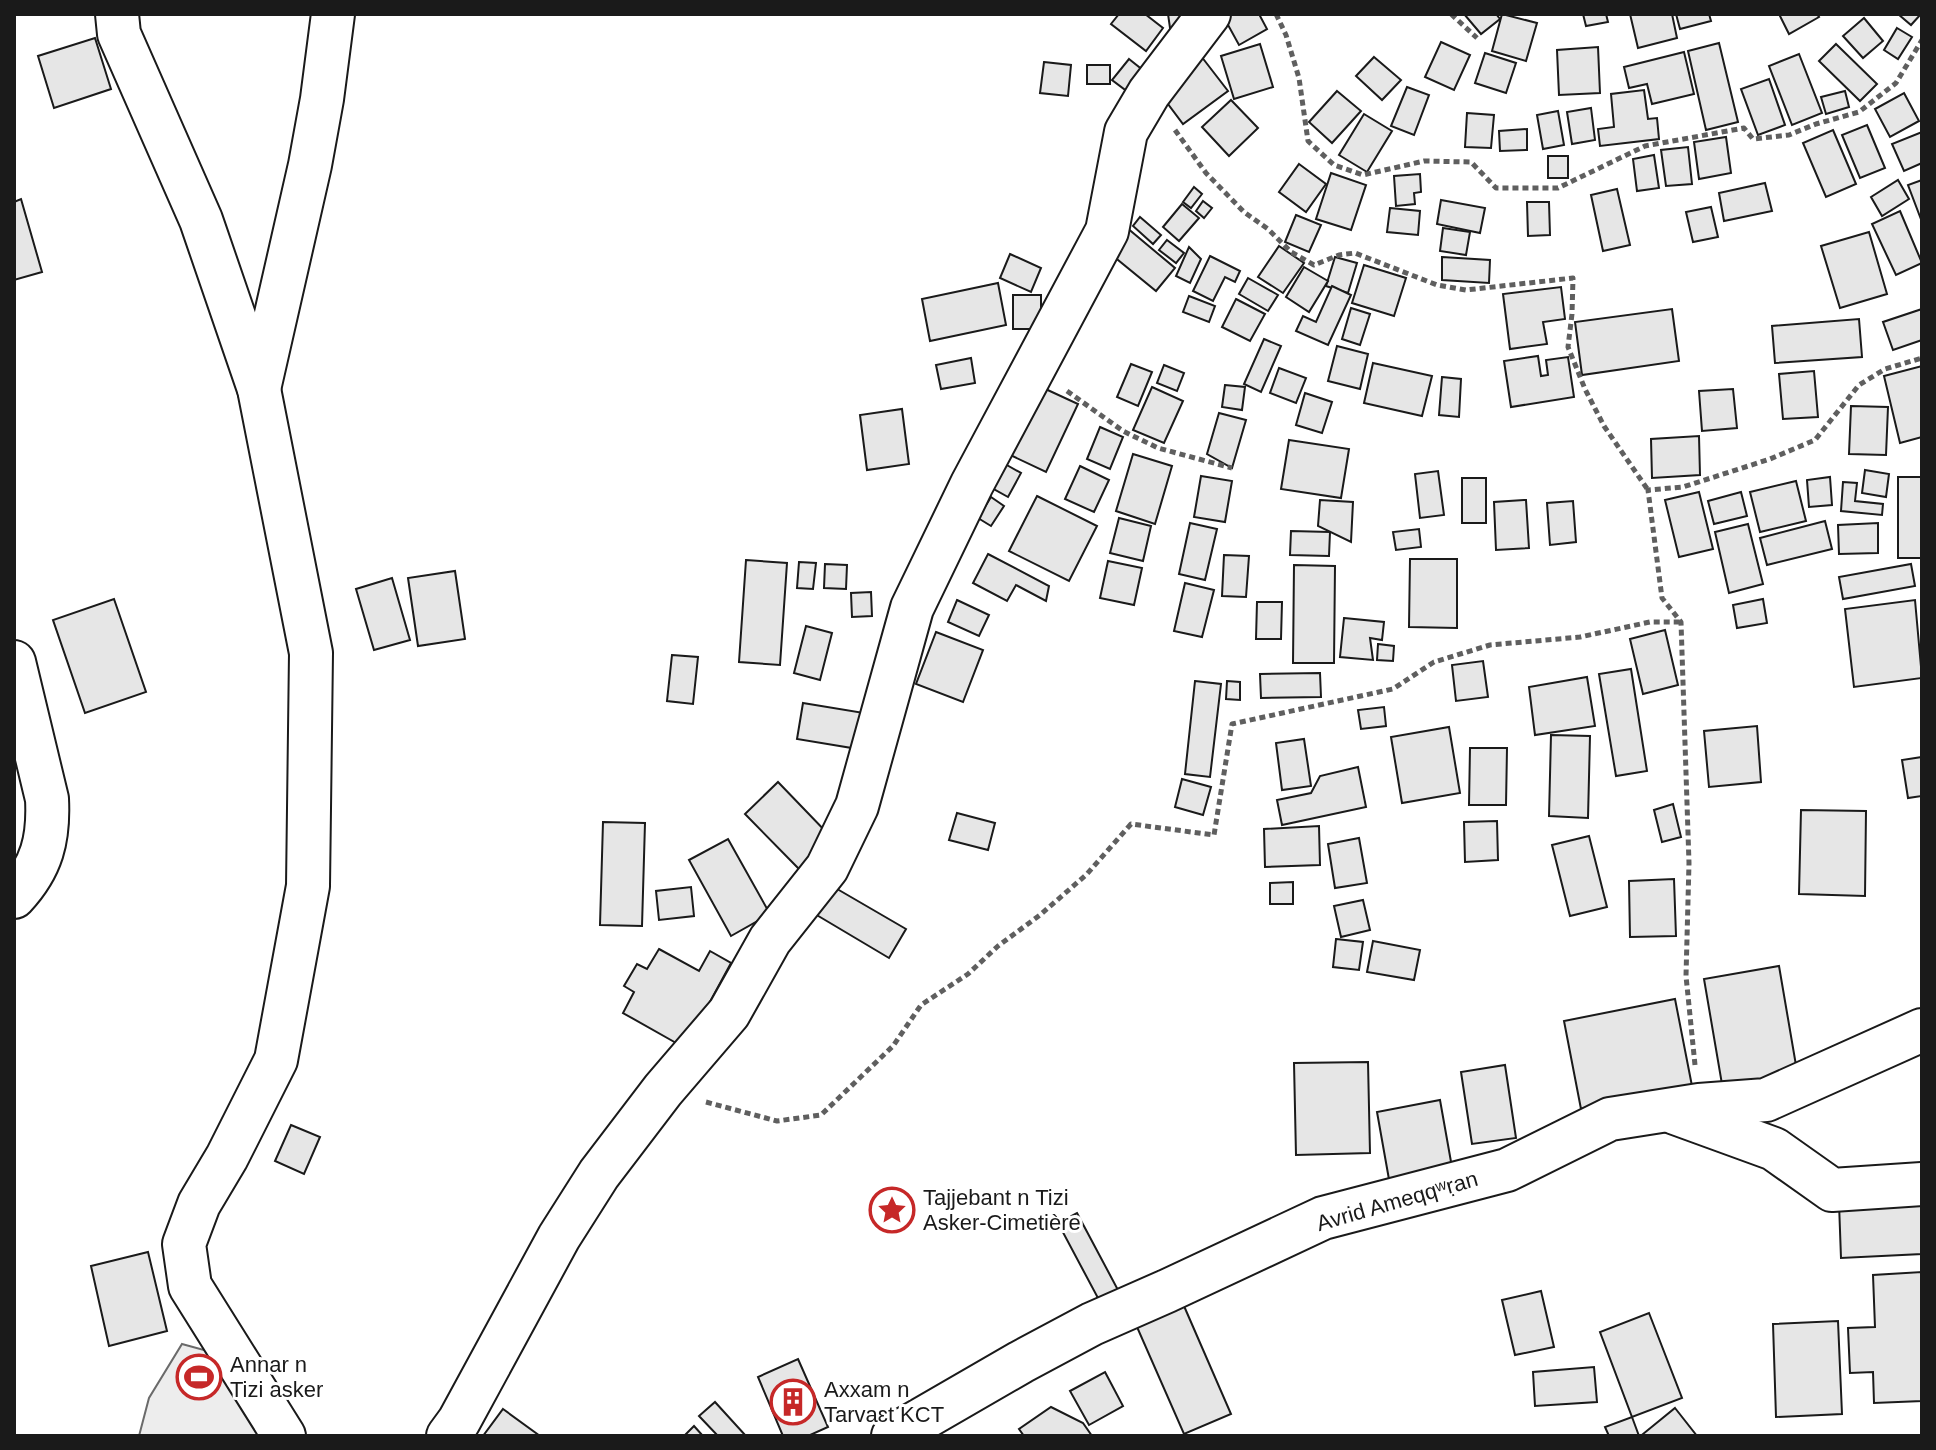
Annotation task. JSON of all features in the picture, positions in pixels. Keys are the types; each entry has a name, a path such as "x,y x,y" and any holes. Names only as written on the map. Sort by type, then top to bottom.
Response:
{"street":[{"path":"117,14 119,34 201,220 259,389 311,653 308,886 276,1060 227,1157 199,1204 184,1244 190,1286 284,1436"},
{"path":"259,389 310,165 333,14"},
{"path":"448,1436 559,1237 599,1174 663,1090 729,1013 770,940 827,868 857,806 912,608 972,484 1107,231 1126,132 1149,93 1209,14"},
{"path":"14,662 47,799 48,823 36,867 14,897"},
{"name":"Avrid Ameqqʷṛan","path":"893,1436 1092,1324 1323,1218 1507,1170 1610,1119 1766,1100 1922,1030"},
{"path":"1683,1108 1774,1149 1832,1190 1922,1184"}],"path":[{"path":"1276,14 1299,78 1308,141 1334,165 1363,175 1424,161 1471,162 1496,188 1558,188 1645,146 1744,128 1753,139 1789,135 1859,112 1896,83 1922,40"},
{"path":"1451,14 1477,38"},
{"path":"1149,93 1206,173 1244,212 1268,229 1291,252 1314,265 1339,255 1355,253 1437,285 1466,290 1573,278 1568,347 1604,426 1648,490 1662,598 1681,622 1689,863 1683,1108"},
{"path":"1648,490 1683,487 1770,459 1815,440 1859,385 1885,369 1922,358"},
{"path":"1034,367 1123,431 1158,448 1232,468"},
{"path":"663,1090 777,1121 821,1115 893,1046 921,1005 968,974 998,946 1040,915 1086,875 1131,824 1214,835 1232,724 1393,689 1434,662 1490,645 1580,637 1650,622 1681,622"}],"shaded area":[{"name":"Annar n Tizi asker","path":"182,1344 226,1356 264,1436 139,1436 149,1398"}],"building":[{"path":"1119,14 1145,14 1163,28 1146,51 1111,24"},
{"path":"1168,14 1193,14 1194,25 1170,28"},
{"path":"1222,14 1259,14 1267,29 1239,45"},
{"path":"1464,14 1496,14 1500,19 1481,34"},
{"path":"1502,14 1537,23 1526,61 1492,51"},
{"path":"1583,14 1606,14 1608,22 1586,26"},
{"path":"1630,14 1672,14 1677,38 1638,48"},
{"path":"1676,14 1709,14 1711,21 1680,29"},
{"path":"1779,14 1817,14 1819,17 1789,34"},
{"path":"1898,14 1921,14 1911,25"},
{"path":"1864,18 1883,41 1863,58 1843,36"},
{"path":"1897,28 1912,37 1898,59 1884,50"},
{"path":"95,38 111,89 54,108 38,56"},
{"path":"1441,42 1470,55 1454,90 1425,77"},
{"path":"1719,43 1738,122 1706,130 1688,51"},
{"path":"1260,44 1273,87 1234,99 1221,56"},
{"path":"1836,44 1877,84 1860,101 1819,61"},
{"path":"1598,47 1600,93 1559,95 1557,50"},
{"path":"1684,52 1694,94 1652,104 1647,84 1629,88 1624,67"},
{"path":"1485,53 1516,63 1506,93 1475,83"},
{"path":"1799,54 1822,113 1792,125 1769,66"},
{"path":"1201,56 1228,91 1183,124 1156,88"},
{"path":"1374,57 1401,80 1382,100 1356,76"},
{"path":"1129,59 1144,71 1128,92 1112,80"},
{"path":"1044,62 1071,65 1068,96 1040,93"},
{"path":"1087,65 1110,65 1110,84 1087,84"},
{"path":"1769,79 1785,125 1758,135 1741,89"},
{"path":"1407,87 1429,95 1414,135 1391,126"},
{"path":"1644,90 1648,119 1657,118 1659,139 1600,146 1598,129 1614,127 1611,94"},
{"path":"1337,91 1361,111 1332,143 1309,122"},
{"path":"1845,91 1849,107 1826,114 1821,97"},
{"path":"1904,93 1919,121 1890,137 1875,109"},
{"path":"1231,100 1258,128 1229,156 1202,127"},
{"path":"1591,108 1595,140 1572,144 1567,112"},
{"path":"1558,111 1564,145 1543,149 1537,115"},
{"path":"1467,113 1494,115 1491,148 1465,147"},
{"path":"1364,114 1392,131 1367,172 1339,155"},
{"path":"1867,125 1885,168 1860,178 1842,135"},
{"path":"1527,129 1527,150 1500,151 1499,131"},
{"path":"1833,130 1856,184 1826,197 1803,143"},
{"path":"1922,132 1922,163 1904,171 1892,144"},
{"path":"1726,137 1731,173 1699,179 1694,142"},
{"path":"1688,147 1692,184 1666,186 1661,150"},
{"path":"1654,155 1659,188 1637,191 1633,159"},
{"path":"1548,156 1568,156 1568,178 1548,178"},
{"path":"1299,164 1326,184 1306,212 1279,192"},
{"path":"1331,173 1366,185 1351,230 1316,219"},
{"path":"1420,174 1421,192 1414,193 1415,204 1396,206 1394,176"},
{"path":"1898,180 1909,199 1882,216 1871,197"},
{"path":"1922,180 1922,222 1908,185"},
{"path":"1765,183 1772,211 1724,221 1719,193"},
{"path":"1194,187 1202,194 1191,208 1183,202"},
{"path":"1617,189 1630,245 1603,251 1591,195"},
{"path":"21,199 42,272 14,280 14,202"},
{"path":"1441,200 1485,208 1480,233 1437,224"},
{"path":"1203,201 1212,208 1204,218 1196,211"},
{"path":"1527,202 1549,202 1550,235 1528,236"},
{"path":"1182,204 1199,218 1179,241 1163,227"},
{"path":"1711,207 1718,237 1693,242 1686,212"},
{"path":"1390,208 1420,211 1418,235 1387,232"},
{"path":"1900,211 1922,263 1896,275 1872,224"},
{"path":"1296,215 1321,225 1309,252 1285,242"},
{"path":"1140,217 1161,235 1153,244 1133,226"},
{"path":"1126,227 1175,268 1156,291 1107,251"},
{"path":"1443,228 1470,232 1466,255 1440,251"},
{"path":"1869,232 1887,294 1840,308 1821,246"},
{"path":"1167,240 1184,253 1176,263 1159,250"},
{"path":"1279,246 1304,263 1283,293 1258,277"},
{"path":"1189,247 1201,259 1190,283 1176,276"},
{"path":"1010,254 1041,268 1031,292 1000,278"},
{"path":"1210,256 1240,271 1235,282 1225,277 1213,301 1193,291"},
{"path":"1335,257 1357,263 1348,293 1326,286"},
{"path":"1442,257 1490,260 1489,283 1442,280"},
{"path":"1364,265 1406,278 1394,316 1352,303"},
{"path":"1304,267 1328,281 1309,312 1286,297"},
{"path":"1248,278 1278,295 1268,311 1239,294"},
{"path":"998,283 1006,325 930,341 922,299"},
{"path":"1332,286 1351,295 1328,345 1296,331 1303,316 1316,322"},
{"path":"1561,287 1565,319 1543,322 1547,344 1510,349 1503,294"},
{"path":"1013,295 1041,295 1041,329 1013,329"},
{"path":"1189,296 1215,306 1209,322 1183,312"},
{"path":"1236,299 1265,314 1250,341 1222,327"},
{"path":"1351,308 1370,314 1360,345 1342,339"},
{"path":"1672,309 1679,361 1582,375 1575,322"},
{"path":"1922,309 1922,340 1893,350 1883,322"},
{"path":"1859,319 1862,357 1775,363 1772,326"},
{"path":"1264,339 1281,346 1261,392 1244,384"},
{"path":"1337,346 1368,354 1360,389 1328,381"},
{"path":"1538,356 1541,376 1548,375 1546,360 1568,357 1574,397 1511,407 1504,361"},
{"path":"971,358 975,383 941,389 936,365"},
{"path":"1373,363 1432,376 1422,416 1364,403"},
{"path":"1131,364 1152,372 1138,406 1117,397"},
{"path":"1164,365 1184,373 1177,391 1157,383"},
{"path":"1922,366 1922,437 1900,443 1884,376"},
{"path":"1279,368 1306,378 1296,403 1270,393"},
{"path":"1814,371 1818,417 1783,419 1779,374"},
{"path":"1442,377 1461,379 1459,417 1439,415"},
{"path":"1225,385 1245,387 1242,410 1222,407"},
{"path":"1039,386 1078,404 1046,472 1006,453"},
{"path":"1152,387 1183,401 1164,443 1133,430"},
{"path":"1733,389 1737,428 1702,431 1699,391"},
{"path":"1305,393 1332,402 1322,433 1296,425"},
{"path":"1851,406 1888,407 1886,455 1849,454"},
{"path":"902,409 909,464 867,470 860,415"},
{"path":"1219,413 1246,420 1232,468 1207,454"},
{"path":"1100,427 1123,437 1110,469 1087,459"},
{"path":"1699,436 1700,475 1652,478 1651,439"},
{"path":"1289,440 1349,449 1341,498 1281,489"},
{"path":"1133,454 1172,466 1155,524 1116,511"},
{"path":"1005,464 1021,473 1008,497 992,488"},
{"path":"1080,466 1109,480 1094,512 1065,499"},
{"path":"1865,470 1889,474 1886,497 1862,493"},
{"path":"1438,471 1444,515 1420,518 1415,474"},
{"path":"1201,476 1232,481 1225,522 1194,517"},
{"path":"1830,477 1832,505 1809,507 1807,480"},
{"path":"1898,477 1922,477 1922,558 1898,558"},
{"path":"1462,478 1486,478 1486,523 1462,523"},
{"path":"1796,481 1806,521 1760,532 1750,492"},
{"path":"1843,482 1857,483 1855,501 1883,504 1882,515 1841,511"},
{"path":"1699,492 1713,549 1679,557 1665,500"},
{"path":"1741,492 1747,516 1714,524 1708,501"},
{"path":"1037,496 1097,526 1069,581 1009,551"},
{"path":"991,497 1004,506 991,526 978,518"},
{"path":"1320,500 1353,502 1351,542 1318,526"},
{"path":"1526,500 1529,548 1496,550 1494,502"},
{"path":"1573,501 1576,542 1550,545 1547,503"},
{"path":"1119,518 1151,526 1143,561 1110,553"},
{"path":"1825,521 1832,549 1767,565 1760,538"},
{"path":"1190,523 1217,529 1205,580 1179,574"},
{"path":"1878,523 1878,553 1839,554 1838,525"},
{"path":"1748,524 1763,584 1729,593 1715,532"},
{"path":"1419,529 1421,547 1396,550 1393,532"},
{"path":"1291,531 1330,532 1329,556 1290,555"},
{"path":"988,554 1049,586 1046,601 1016,585 1007,601 973,583"},
{"path":"1224,555 1249,556 1246,597 1222,596"},
{"path":"1410,559 1457,559 1457,628 1409,627"},
{"path":"746,560 787,563 780,665 739,662"},
{"path":"1108,561 1142,568 1134,605 1100,598"},
{"path":"799,562 816,563 813,589 797,588"},
{"path":"825,564 847,565 846,589 824,588"},
{"path":"1911,564 1915,586 1843,599 1839,577"},
{"path":"1294,565 1335,566 1334,663 1293,663"},
{"path":"455,571 465,639 418,646 408,578"},
{"path":"392,578 410,640 374,650 356,589"},
{"path":"1185,583 1214,590 1202,637 1174,631"},
{"path":"871,592 872,616 852,617 851,593"},
{"path":"114,599 146,692 85,713 53,620"},
{"path":"1763,599 1767,623 1737,628 1733,605"},
{"path":"957,600 989,615 979,636 948,622"},
{"path":"1915,600 1922,678 1854,687 1845,609"},
{"path":"1257,602 1282,602 1281,639 1256,639"},
{"path":"1344,618 1384,622 1382,640 1370,638 1373,660 1340,657"},
{"path":"806,626 832,633 820,680 794,673"},
{"path":"1665,630 1678,685 1643,694 1630,639"},
{"path":"936,632 983,650 963,702 916,684"},
{"path":"1378,644 1394,646 1393,661 1377,660"},
{"path":"672,655 698,657 693,704 667,701"},
{"path":"1483,661 1488,697 1456,701 1452,665"},
{"path":"1631,669 1647,771 1616,776 1599,674"},
{"path":"1320,673 1321,697 1261,698 1260,674"},
{"path":"1587,677 1595,726 1535,735 1529,687"},
{"path":"1195,681 1221,684 1210,777 1185,774"},
{"path":"1227,681 1240,682 1240,700 1226,699"},
{"path":"803,703 870,714 864,750 797,739"},
{"path":"1384,707 1386,726 1361,729 1358,710"},
{"path":"1757,726 1761,782 1709,787 1704,731"},
{"path":"1449,727 1460,793 1402,803 1391,737"},
{"path":"1551,735 1590,736 1588,818 1549,816"},
{"path":"1304,739 1311,786 1282,790 1276,743"},
{"path":"1470,748 1507,748 1506,805 1469,805"},
{"path":"1922,757 1922,796 1908,798 1902,760"},
{"path":"1358,767 1366,807 1282,825 1277,800 1311,793 1320,776"},
{"path":"1182,779 1211,787 1203,815 1175,807"},
{"path":"778,782 831,837 799,869 745,814"},
{"path":"1673,804 1681,837 1662,842 1654,810"},
{"path":"1801,810 1866,811 1865,896 1799,894"},
{"path":"957,813 995,823 988,850 949,840"},
{"path":"1497,821 1498,860 1465,862 1464,822"},
{"path":"603,822 645,823 642,926 600,925"},
{"path":"1319,826 1320,865 1265,867 1264,829"},
{"path":"1589,836 1607,907 1570,916 1552,845"},
{"path":"1359,838 1367,883 1335,888 1328,844"},
{"path":"728,839 770,914 731,936 689,860"},
{"path":"1674,879 1676,936 1630,937 1629,881"},
{"path":"1293,882 1293,904 1270,904 1270,883"},
{"path":"832,886 906,929 889,958 815,914"},
{"path":"691,887 694,916 659,920 656,891"},
{"path":"1363,900 1370,930 1341,937 1334,906"},
{"path":"1336,939 1363,942 1359,970 1333,967"},
{"path":"1373,941 1420,950 1414,980 1367,972"},
{"path":"659,949 699,971 710,951 731,963 685,1048 623,1013 634,992 624,986 637,964 647,969"},
{"path":"1779,966 1798,1077 1723,1090 1704,979"},
{"path":"1675,999 1692,1086 1581,1109 1564,1021"},
{"path":"1368,1062 1370,1153 1296,1155 1294,1063"},
{"path":"1505,1065 1516,1138 1472,1144 1461,1072"},
{"path":"1440,1100 1453,1173 1390,1185 1377,1112"},
{"path":"291,1125 320,1137 304,1174 275,1161"},
{"path":"1922,1199 1922,1254 1841,1258 1839,1203"},
{"path":"1077,1213 1118,1290 1099,1300 1058,1223"},
{"path":"148,1252 167,1331 109,1346 91,1266"},
{"path":"1922,1272 1922,1401 1874,1403 1873,1372 1850,1373 1848,1328 1875,1327 1873,1275"},
{"path":"1541,1291 1554,1347 1515,1355 1502,1300"},
{"path":"1184,1306 1231,1414 1184,1434 1137,1327"},
{"path":"1649,1313 1682,1398 1632,1417 1600,1332"},
{"path":"1838,1321 1842,1414 1776,1417 1773,1324"},
{"name":"Axxam n Tarvaɛt KCT","path":"798,1359 828,1427 808,1436 783,1436 758,1377"},
{"path":"1594,1367 1597,1402 1535,1406 1533,1372"},
{"path":"1105,1372 1123,1406 1089,1425 1070,1391"},
{"path":"715,1402 746,1436 718,1436 699,1416"},
{"path":"1051,1407 1083,1423 1092,1436 1024,1436 1019,1429"},
{"path":"1675,1408 1697,1436 1643,1434"},
{"path":"503,1409 540,1436 483,1436"},
{"path":"1632,1417 1639,1436 1609,1436 1605,1427"},
{"path":"694,1426 703,1436 684,1436"}],"place":[{"name":"Tajjebant n Tizi Asker-Cimetière","path":"892,1210"},
{"name":"Annar n Tizi asker","path":"199,1377"},
{"name":"Axxam n Tarvaɛt KCT","path":"793,1402"}]}
